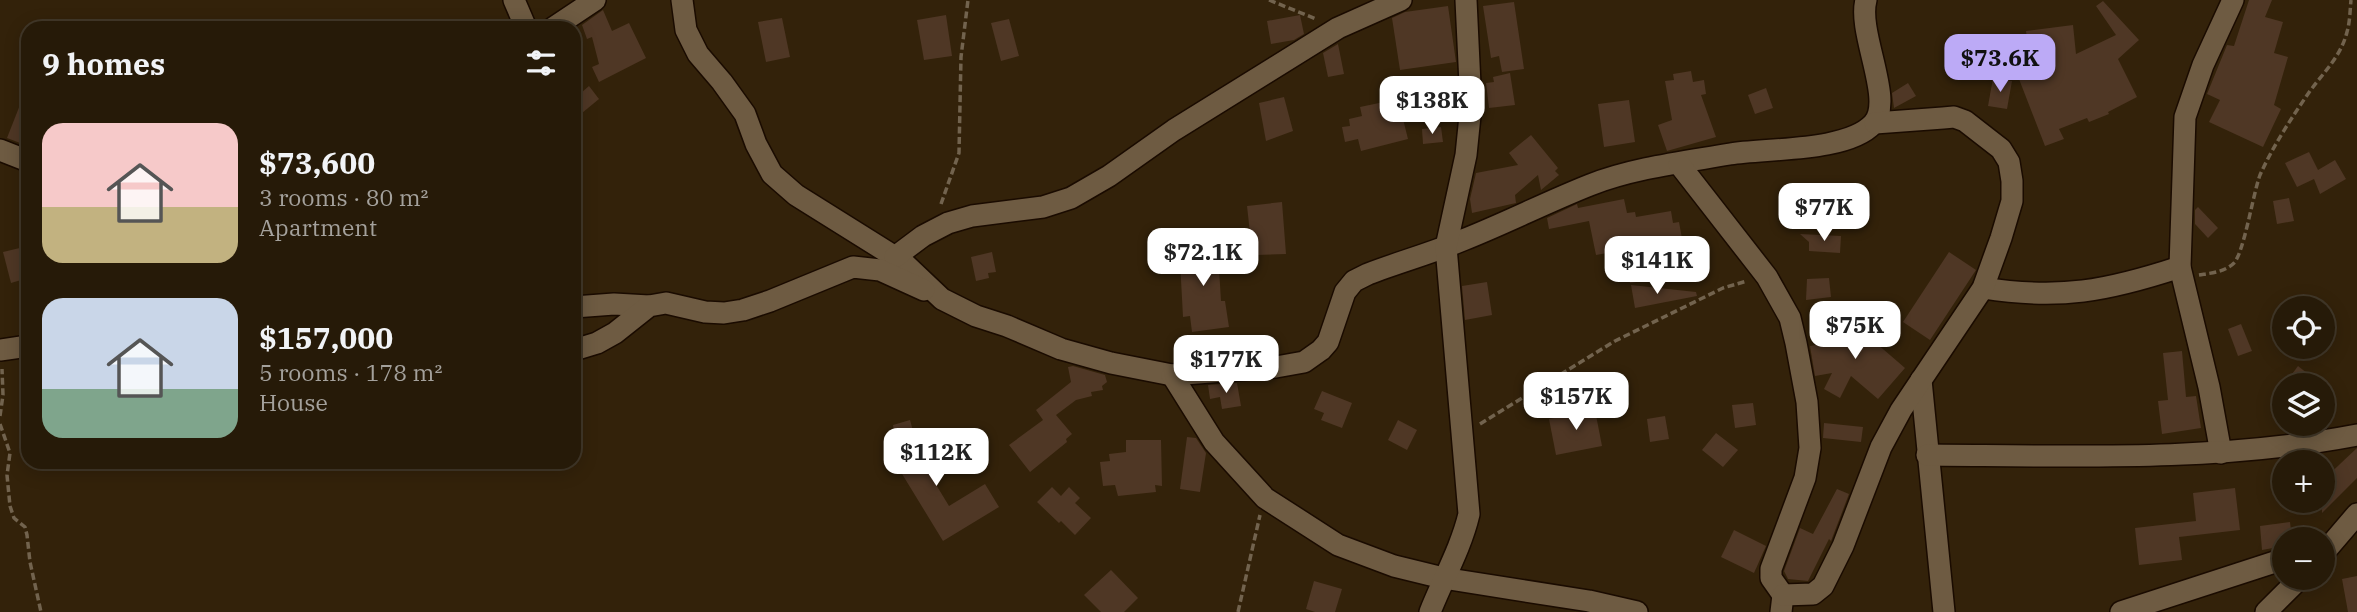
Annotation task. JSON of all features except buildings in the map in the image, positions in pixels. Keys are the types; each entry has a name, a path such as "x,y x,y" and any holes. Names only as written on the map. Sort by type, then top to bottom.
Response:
{"street":[{"path":"514,0 523,21"},
{"path":"564,21 595,0"},
{"path":"682,0 686,30 698,54 745,114 756,144 772,174 796,195 895,257 942,299"},
{"path":"895,257 923,236 948,223 972,216 1043,207 1071,198 1338,28 1401,0"},
{"path":"1430,612 1443,578 1464,538 1469,514 1446,247 1466,155 1471,106 1466,0"},
{"path":"581,306 614,304 649,306 666,303 705,312 724,313 770,302 852,267 880,270 976,316 1061,349 1111,363 1172,375 1276,367 1304,362 1328,342 1345,292 1354,281 1368,274 1446,247 1591,185 1636,172 1731,154 1807,147 1835,142 1863,132 1875,122 1880,103 1877,75 1866,37 1866,0"},
{"path":"2221,453 2209,387 2182,272 2185,117 2203,65 2233,0"},
{"path":"1679,164 1767,277 1790,318 1802,370 1810,448 1805,478 1772,569 1771,578 1782,603 1813,594 1823,586 1843,546 1881,447 1901,410 1983,288 2012,201 2009,162 2001,149 1965,121 1954,117 1875,122"},
{"path":"0,150 21,158"},
{"path":"1983,288 2024,294 2077,292 2182,272"},
{"path":"581,348 615,333 649,306"},
{"path":"1,350 21,347"},
{"path":"1172,375 1214,442 1265,498 1338,545 1394,566 1443,578 1596,607 1637,612"},
{"path":"1921,380 1944,612"},
{"path":"1927,455 2221,453 2317,443 2357,435"},
{"path":"2335,537 2357,514"},
{"path":"2121,612 2272,563"},
{"path":"2266,612 2288,590"}],"path":[{"path":"941,205 959,153 961,57 968,0"},
{"path":"1269,0 1338,28"},
{"path":"2182,272 2220,271 2234,263 2241,251 2247,218 2260,175 2285,130 2336,58 2347,33 2351,0"},
{"path":"1464,434 1615,341 1723,288 1767,277"},
{"path":"0,416 3,395 1,350"},
{"path":"0,424 10,453 7,475 10,506 14,518 24,527 27,535 41,612"},
{"path":"1238,612 1265,498"}]}
